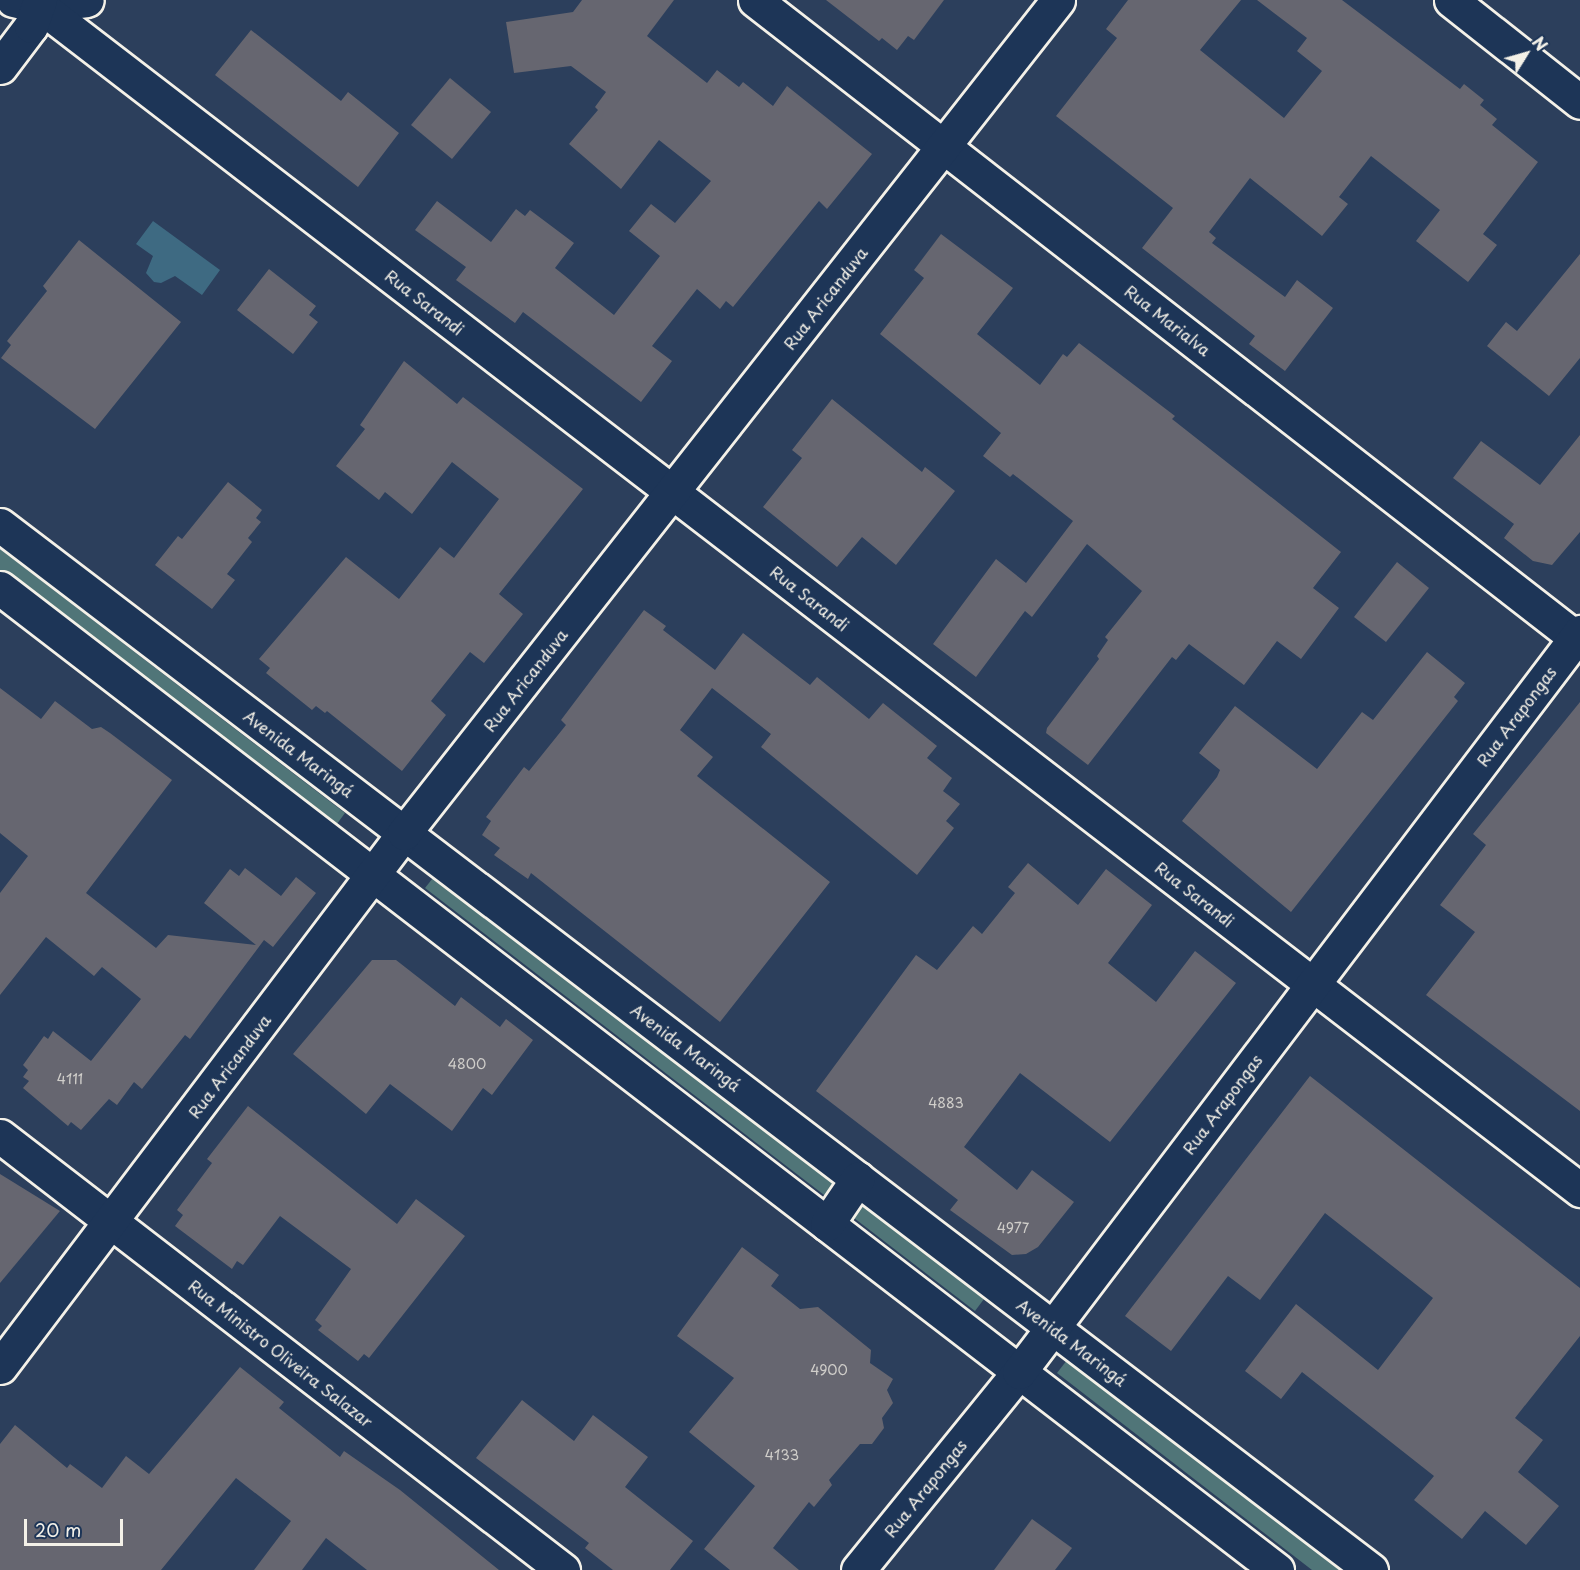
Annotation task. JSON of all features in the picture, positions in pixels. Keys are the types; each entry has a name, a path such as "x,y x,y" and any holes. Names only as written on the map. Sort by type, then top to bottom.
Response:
{"street":[{"path":"0,68 31,26 31,2 87,0"},
{"name":"Rua Marialva","path":"756,0 1579,637"},
{"name":"Rua Aricanduva","path":"0,1367 112,1222 373,874 1058,0"},
{"path":"1451,0 1580,102"},
{"name":"Rua Sarandi","path":"31,2 673,492 1580,1190"},
{"name":"Avenida Maringá","path":"0,525 1371,1570"},
{"path":"0,588 1277,1570"},
{"name":"Rua Arapongas","path":"858,1570 1019,1372 1579,637"},
{"name":"Rua Ministro Oliveira Salazar","path":"0,1136 563,1570"},
{"path":"827,1224 858,1178"}],"green space":[{"path":"0,549 345,813 331,832 0,577"},
{"path":"440,869 990,1291 975,1311 425,888"},
{"path":"1074,1351 1357,1570 1312,1570 1057,1373"}],"water":[{"path":"153,221 220,270 202,295 175,276 161,283 154,282 146,273 153,256 136,244"}],"building":[{"path":"582,0 674,0 647,36 707,83 717,70 739,87 743,82 773,106 787,86 872,154 827,209 819,201 733,307 726,301 720,309 697,289 652,346 672,361 641,402 523,312 515,323 456,280 466,267 415,230 437,201 491,242 516,209 525,216 530,210 574,243 555,268 614,315 660,256 629,231 651,204 675,223 711,181 659,140 621,189 569,144 598,110 595,107 606,92 571,66 514,73 506,22 573,12"},
{"path":"826,0 944,0 914,40 908,36 897,50 882,38 879,41"},
{"path":"1128,0 1241,0 1200,50 1284,118 1322,71 1297,51 1307,38 1257,0 1342,0 1460,89 1464,84 1484,100 1480,105 1497,119 1492,125 1538,162 1483,234 1497,245 1468,282 1416,241 1440,210 1371,156 1339,197 1348,204 1322,236 1250,178 1209,232 1216,238 1212,243 1285,297 1297,280 1333,308 1285,371 1249,344 1255,336 1142,248 1173,208 1056,116 1117,38 1106,29"},
{"path":"251,30 341,101 348,92 399,133 358,187 215,75"},
{"path":"450,78 491,112 452,159 411,125"},
{"path":"941,234 1013,288 977,334 1040,385 1063,354 1067,357 1079,343 1175,416 1172,419 1341,552 1313,588 1339,608 1301,659 1277,641 1244,685 1189,644 1176,660 1172,657 1088,765 1046,733 1047,728 1099,659 1097,656 1108,640 1105,637 1142,591 1087,544 1032,617 1025,611 976,677 933,644 996,559 1026,583 1073,521 1013,474 1010,477 983,456 1001,433 880,334 924,278 914,270"},
{"path":"79,240 181,322 95,429 1,358 11,345 7,341 47,291 43,286"},
{"path":"1580,254 1580,358 1549,396 1487,346 1506,322 1517,331"},
{"path":"269,269 316,306 309,315 318,322 293,354 237,310"},
{"path":"404,361 457,404 463,397 583,489 499,594 523,614 484,663 470,652 431,701 446,715 402,771 327,711 325,713 316,706 312,710 266,673 270,668 259,659 346,557 399,599 440,547 454,558 499,499 452,462 412,514 385,492 379,500 336,466 365,429 360,425"},
{"path":"832,399 922,472 925,467 955,491 896,565 862,537 837,567 763,507 802,458 792,450"},
{"path":"1580,435 1580,532 1552,565 1533,561 1504,538 1514,524 1453,478 1481,441 1540,485"},
{"path":"228,482 262,510 256,518 261,522 248,538 252,542 227,574 235,580 212,609 155,565 178,536 182,539"},
{"path":"1397,562 1429,588 1386,642 1354,617"},
{"path":"644,610 666,626 663,630 715,670 743,633 810,685 817,677 869,719 883,703 937,746 927,758 952,778 943,791 960,804 946,821 954,828 917,875 761,747 771,734 712,688 680,730 713,757 697,776 830,882 720,1022 531,873 528,879 494,855 500,848 482,835 491,821 486,817 524,767 529,771 566,725 561,720"},
{"path":"1427,652 1465,683 1454,697 1458,701 1291,912 1182,821 1217,777 1220,770 1199,753 1235,706 1317,769 1362,712 1373,720"},
{"path":"0,688 41,719 55,701 92,729 101,727 110,733 172,780 86,893 156,948 168,935 256,945 204,903 230,869 239,876 245,868 281,896 296,877 316,893 273,947 264,940 190,1039 185,1035 142,1089 134,1082 117,1105 109,1099 81,1130 71,1122 68,1126 23,1088 29,1081 23,1077 28,1070 23,1065 44,1036 48,1039 53,1031 91,1061 141,999 102,967 94,976 46,937 0,995 0,893 28,856 0,833"},
{"path":"1580,702 1580,1111 1426,995 1475,932 1440,905 1486,845 1473,834"},
{"path":"1028,863 1078,905 1106,869 1152,905 1108,963 1156,1002 1195,951 1236,983 1110,1142 1020,1073 964,1147 1017,1190 1032,1170 1074,1202 1038,1247 1026,1254 1012,1255 950,1210 958,1200 816,1091 916,955 937,970 973,926 982,934 1015,893 1008,887"},
{"path":"372,960 396,960 455,1006 461,997 500,1027 506,1019 533,1040 492,1095 483,1088 452,1131 390,1084 366,1114 293,1054"},
{"path":"1310,1076 1580,1288 1580,1336 1515,1418 1543,1440 1518,1472 1559,1506 1526,1545 1485,1511 1462,1539 1414,1500 1434,1476 1302,1372 1281,1399 1245,1371 1296,1304 1378,1370 1433,1298 1325,1213 1260,1300 1228,1276 1171,1351 1125,1316"},
{"path":"248,1106 397,1224 416,1199 465,1236 369,1358 364,1354 358,1361 318,1330 322,1326 315,1320 351,1269 280,1216 243,1265 237,1261 232,1269 175,1226 183,1215 177,1210 212,1163 207,1159"},
{"path":"0,1174 60,1211 0,1283"},
{"path":"742,1247 779,1275 771,1286 800,1309 818,1307 871,1350 870,1363 893,1379 887,1390 893,1403 882,1418 884,1428 872,1444 860,1444 829,1480 832,1485 814,1507 809,1502 773,1548 799,1570 730,1570 704,1549 755,1486 689,1432 734,1378 677,1336"},
{"path":"240,1367 284,1402 279,1408 340,1457 344,1451 400,1490 499,1570 367,1570 326,1538 302,1570 254,1570 291,1521 236,1478 161,1570 0,1570 0,1444 15,1425 67,1468 70,1464 102,1488 126,1456 149,1474"},
{"path":"522,1400 574,1441 593,1415 648,1457 625,1487 693,1541 670,1570 613,1570 585,1548 589,1543 476,1458"},
{"path":"1032,1519 1072,1548 1055,1570 994,1570"}]}
